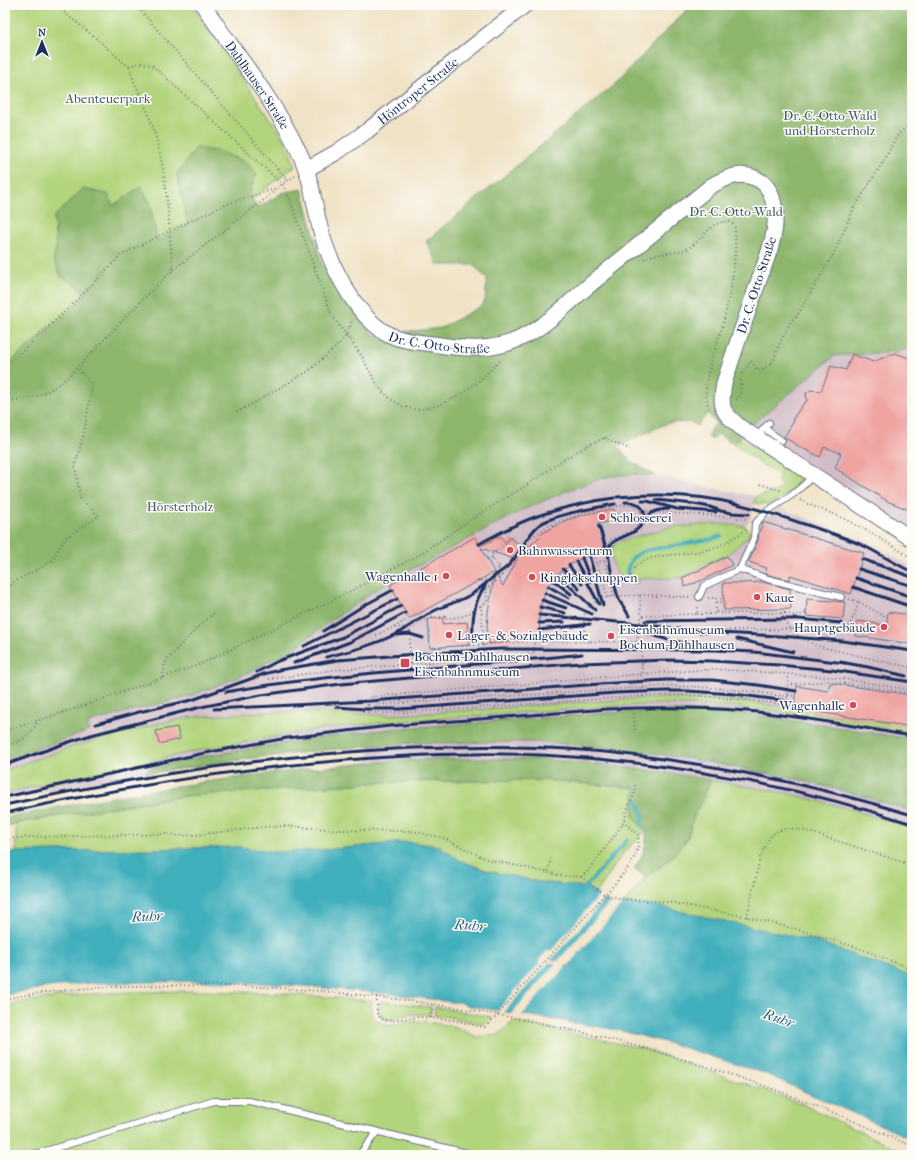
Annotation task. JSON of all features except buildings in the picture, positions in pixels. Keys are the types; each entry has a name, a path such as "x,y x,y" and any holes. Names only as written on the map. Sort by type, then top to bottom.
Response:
{"street":[{"name":"Dahlhauser Straße","path":"203,5 242,59 283,121 297,146 307,169 323,239 336,270 349,294"},
{"name":"Höntroper Straße","path":"307,169 337,152 367,131 525,5"},
{"name":"Dr.-C.-Otto-Straße","path":"349,294 372,323 389,335 465,349 498,346 520,338 538,329 712,186 720,181 737,175 752,177 761,181 769,191 775,211 775,226 769,250 724,384 722,405 724,411"},
{"path":"724,411 728,417 740,427 760,433 813,474 912,540"}],"lane":[{"path":"769,423 760,433 782,441"},
{"path":"699,597 704,586 740,569 754,538 755,524 766,512 792,495 806,483 813,474"},
{"path":"740,569 768,579 841,597"},
{"path":"32,1155 214,1101 249,1101 475,1155"},
{"path":"359,1155 377,1132"}],"path":[{"path":"55,5 129,66 149,116 158,144 164,171 173,270"},
{"path":"136,5 288,181"},
{"path":"129,66 142,63 148,63 153,66 282,184 289,197 331,313 338,326 360,355 382,391 389,397 398,403 414,409 433,407 460,394 476,383 502,359"},
{"path":"724,411 740,397 740,377 750,361 757,370 762,370 774,360 779,345 791,321 797,316 835,252 854,208 883,162 897,136 912,122"},
{"path":"5,401 26,399 43,394 59,384 77,368 173,270 265,199 282,184 307,169"},
{"path":"5,367 121,256 169,231 227,204 278,188"},
{"path":"639,263 651,255 679,252 688,248 721,222 727,221 734,225 736,254 730,293 724,321 707,377 706,392"},
{"path":"237,412 310,370 340,344 346,336"},
{"path":"5,591 14,582 51,562 65,538 99,516 80,498 75,465 84,434 92,385 77,368"},
{"path":"5,731 162,678 216,657 341,596 432,548 473,518 525,486 566,458 592,443 610,436"},
{"path":"603,438 630,449"},
{"path":"760,484 792,495 804,502 833,513 912,558"},
{"path":"486,590 514,562 532,537 550,525 585,512 627,505 634,506 641,511 732,517"},
{"path":"614,597 605,560 607,557 606,549 610,540 628,533 637,526 641,519 641,511"},
{"path":"631,576 632,570 637,565 644,562 663,556 688,553 715,547 750,527"},
{"path":"502,575 491,554 505,544 509,536 524,547"},
{"path":"594,554 608,598"},
{"path":"488,559 493,558"},
{"path":"596,563 605,560"},
{"path":"498,568 501,562"},
{"path":"478,581 479,582 502,575"},
{"path":"392,628 411,627 429,617 445,617 445,619 464,616 488,602 486,583 489,579"},
{"path":"637,642 641,616 640,596"},
{"path":"589,642 584,625 584,617 588,607 594,602 608,598 640,596 716,598 716,612"},
{"path":"698,614 699,597"},
{"path":"841,597 859,602 887,618"},
{"path":"716,602 721,602 721,598 723,598"},
{"path":"849,628 859,602"},
{"path":"481,606 484,658"},
{"path":"641,616 716,614 716,612 785,613 799,616 806,613"},
{"path":"162,678 166,661 200,625 214,613"},
{"path":"781,613 790,630 816,646 912,668"},
{"path":"376,635 405,621"},
{"path":"411,627 411,664"},
{"path":"729,630 856,629"},
{"path":"269,679 334,670 534,654 534,641"},
{"path":"462,646 534,641 641,642 643,696"},
{"path":"788,674 788,696 786,705 756,700 666,694 412,712 363,712 370,701 370,697 715,669 748,671 831,677 912,690"},
{"path":"788,685 830,681 912,693"},
{"path":"368,705 668,686 705,687 795,696"},
{"path":"634,713 635,733"},
{"path":"5,747 19,742 28,736 39,720"},
{"path":"581,877 601,854 624,822 627,810 635,793 635,785"},
{"path":"377,997 377,1012 381,1019 384,1020 392,1022 409,1018 431,1018 453,1020 485,1027 620,878 632,861 639,845 638,835 624,822"},
{"path":"5,838 171,834 178,836 286,826 342,830 410,831 443,838 486,859 548,871 570,877 581,877 604,894 613,897 634,900 660,901 746,917 856,947 912,969"},
{"path":"746,917 760,858 768,840 778,831 785,829 806,831 912,865"},
{"path":"548,871 551,859"},
{"path":"5,999 50,991 90,988 151,985 203,985 270,988 377,997 433,1004 492,1014 576,1032 662,1053 747,1080 848,1118 912,1146"},
{"path":"431,1018 433,1004"}],"shaded area":[{"path":"912,347 912,533 778,446 753,424 834,356 896,352"},
{"name":"Eisenbahnmuseum Bochum-Dahlhausen","path":"632,474 656,476 756,497 750,519 745,526 716,524 670,527 613,544 612,561 622,583 637,583 637,579 680,578 730,553 747,538 750,532 781,507 792,513 869,543 912,567 912,739 722,711 607,713 390,729 323,737 205,756 149,769 145,774 49,791 5,801 5,760 89,731 87,723 188,697 292,650 329,622 386,583 523,510 571,489 606,477"},
{"path":"540,742 623,749 691,759 800,780 912,811 912,828 846,808 791,794 689,776 620,767 540,759 413,760 369,763 369,746 410,743"}],"green space":[{"name":"Abenteuerpark","path":"5,5 192,5 287,143 295,166 252,199 249,194 257,173 177,174 188,226 157,241 150,203 141,187 112,206 54,217 56,244 54,261 61,276 87,292 78,303 5,367"},
{"path":"691,5 912,5 912,347 896,352 834,356 753,424 734,444 718,434 712,440 708,437 710,430 716,424 708,413 697,426 691,422 668,423 617,446 632,462 656,476 632,474 606,477 571,489 523,510 386,583 329,622 292,650 237,678 188,697 88,723 89,731 5,760 5,367 78,303 87,293 61,276 54,261 56,244 54,217 83,189 108,194 113,206 141,186 150,203 157,241 188,225 177,174 196,148 217,151 246,162 257,173 249,194 258,208 282,193 302,189 322,265 343,297 374,335 441,328 481,306 485,301 487,279 473,265 438,265 426,241 615,84"},
{"path":"739,438 801,476 793,491 769,505 754,503 756,497 779,490 781,486 778,481 780,474 761,464 734,444"},
{"path":"716,524 745,526 750,532 747,538 730,553 680,578 638,579 637,583 622,583 615,568 612,556 613,546 617,542 670,527"},
{"path":"660,698 756,703 912,727 912,733 777,711 720,706 660,704 601,707 389,722 320,729 201,750 5,793 5,770 71,747 160,723 193,717 264,712 384,715 415,714"},
{"path":"722,711 912,739 912,811 800,780 691,759 623,749 541,742 410,743 254,758 145,774 148,769 205,756 323,737 390,729 607,713"},
{"path":"428,759 540,759 647,770 710,780 703,801 695,812 687,839 671,858 646,877 634,869 644,851 646,842 646,831 633,816 635,788 544,780 384,782 183,796 16,823 5,829 5,818 118,796 231,778 373,762"},
{"path":"544,780 635,788 633,816 646,831 624,852 596,894 586,887 539,882 485,870 459,860 439,846 407,842 324,850 276,852 239,847 16,852 16,823 183,796 384,782"},
{"path":"710,780 791,794 846,808 912,828 912,977 819,942 623,904 646,877 671,858 687,839 695,812 703,801"},
{"path":"203,991 277,993 372,1001 371,1014 382,1024 390,1026 400,1023 421,1021 456,1027 477,1037 498,1035 514,1021 645,1049 798,1102 909,1155 5,1155 5,1006 54,997 104,993"},
{"path":"380,1001 431,1007 430,1015 417,1014 386,1019 381,1016 379,1011"},
{"path":"435,1007 492,1017 484,1024 434,1015"}],"water":[{"name":"Ruhr","path":"407,842 439,846 459,860 485,870 539,882 586,887 607,901 623,904 652,905 819,942 912,977 912,1139 766,1074 676,1045 618,1030 470,1006 459,1002 394,994 278,984 203,981 90,983 48,987 5,995 5,854 16,852 239,847 276,852 324,850","holes":["543,958 570,962 571,965 568,966 542,962"]}],"pier":[{"path":"600,894 606,898 503,1013 496,1012 539,964 539,960 547,951 551,951"},
{"path":"612,900 624,902 569,964 557,962"},
{"path":"557,962 568,964 521,1016 510,1015"}],"waterway":[{"path":"626,579 630,562 635,556 643,551 721,536"},
{"path":"637,801 643,814 641,826"},
{"path":"583,890 627,840"}],"railway":[{"path":"617,497 679,495 726,501 765,511 834,534 864,546 912,572"},
{"path":"479,544 529,519 580,504 614,498"},
{"path":"656,500 694,504 721,511 749,514"},
{"path":"642,501 677,509 716,512"},
{"path":"625,502 633,502 638,505 645,514 641,526 611,544 608,552 619,600 629,616"},
{"path":"326,657 380,641 403,630 431,612 472,594 505,569 516,557 531,533 539,525 546,521 576,512 615,504"},
{"path":"643,522 654,512 669,509"},
{"path":"599,526 608,554"},
{"path":"589,555 603,605"},
{"path":"582,558 591,581"},
{"path":"862,559 909,576"},
{"path":"576,561 599,604"},
{"path":"569,565 582,584"},
{"path":"563,569 579,589"},
{"path":"859,569 912,586"},
{"path":"558,575 595,610"},
{"path":"856,578 912,597"},
{"path":"553,580 571,594"},
{"path":"473,641 474,612 478,599 485,586"},
{"path":"548,586 569,598"},
{"path":"853,587 912,607"},
{"path":"323,631 363,606 393,590"},
{"path":"545,593 592,614"},
{"path":"304,646 397,599"},
{"path":"542,600 566,608"},
{"path":"257,672 278,661 343,637 401,606"},
{"path":"540,607 565,613"},
{"path":"294,663 350,642 405,613"},
{"path":"539,615 640,624 700,632 843,641 912,651"},
{"path":"645,621 799,619 841,623"},
{"path":"539,623 564,622"},
{"path":"539,630 590,624"},
{"path":"625,627 672,641 700,645"},
{"path":"396,635 410,634 423,638"},
{"path":"737,639 793,652"},
{"path":"96,724 139,712 192,700 279,670 338,660 501,649 715,650 754,652 845,663"},
{"path":"226,692 359,674 582,654"},
{"path":"5,765 91,735 201,707 261,695 341,684 581,663 669,660 779,665 832,670 912,682"},
{"path":"840,662 906,676"},
{"path":"214,709 370,701 666,680 712,680 796,691"},
{"path":"336,707 400,709 615,693 667,691 734,694 794,702"},
{"path":"5,797 200,754 287,738 390,726 607,709 677,708 747,711 809,719 912,736"},
{"path":"5,805 84,789 203,768 284,758 324,754 446,747 538,747 612,753 699,764 827,791 912,815"},
{"path":"5,813 90,795 218,774 347,760 444,754 492,754 587,758 681,769 728,777 822,798 912,824"}],"place":[{"name":"Schlosserei","path":"602,517"},
{"name":"Bahnwasserturm","path":"510,550"},
{"name":"Wagenhalle 1","path":"446,576"},
{"name":"Ringlokschuppen","path":"532,577"},
{"name":"Kaue","path":"757,597"},
{"name":"Hauptgebäude","path":"884,627"},
{"name":"Lager- & Sozialgebäude","path":"449,635"},
{"name":"Eisenbahnmuseum Bochum-Dahlhausen","path":"611,636"},
{"name":"Bochum-Dahlhausen Eisenbahnmuseum","path":"405,663"},
{"name":"Wagenhalle","path":"853,705"}],"park label":[{"name":"Dr.-C.-Otto-Wald und Hörsterholz","path":"830,122"},
{"name":"Dr.-C.-Otto-Wald","path":"736,211"},
{"name":"Hörsterholz","path":"180,506"}]}
